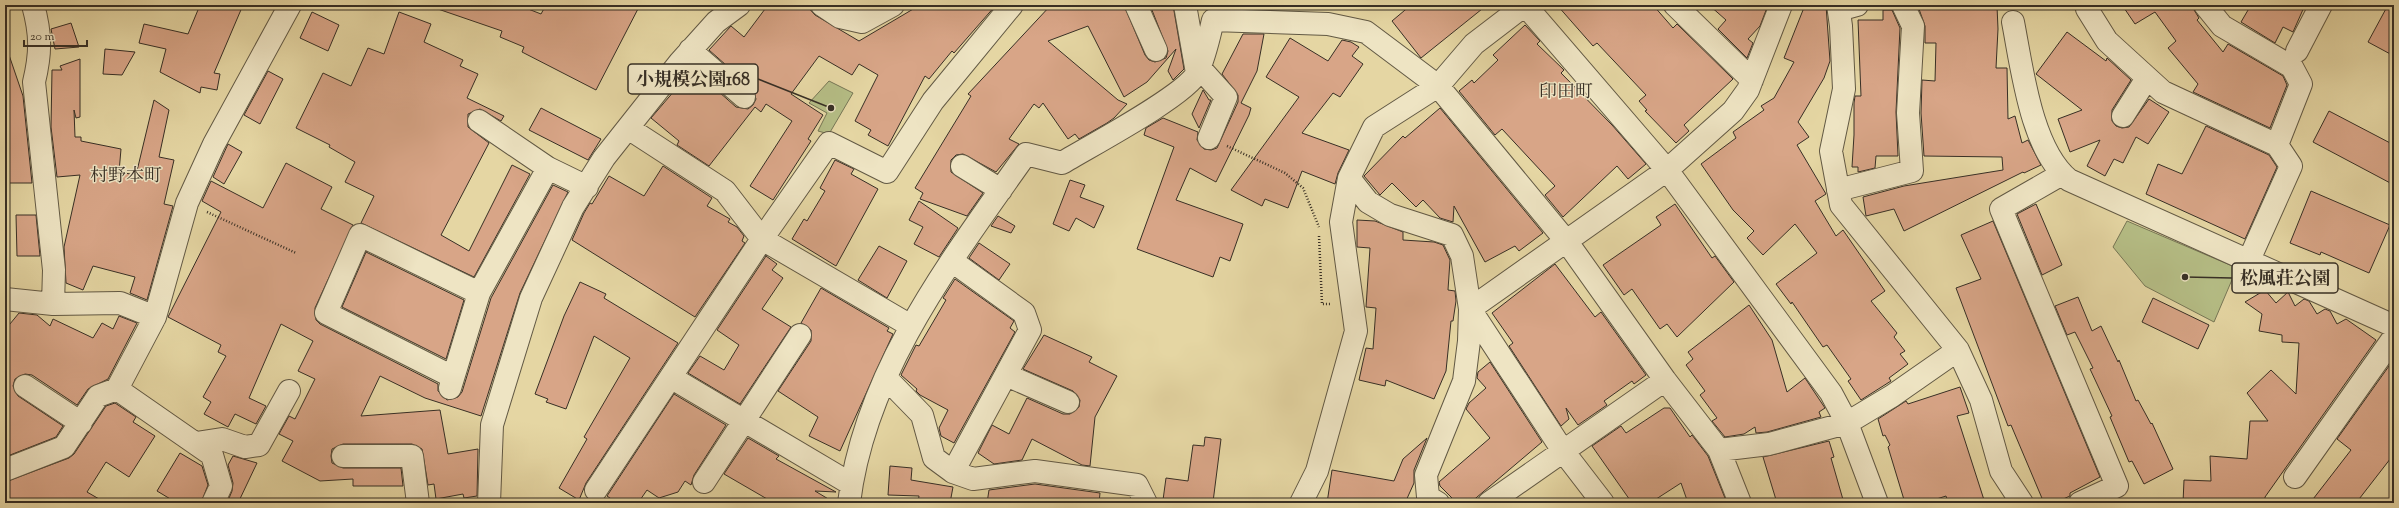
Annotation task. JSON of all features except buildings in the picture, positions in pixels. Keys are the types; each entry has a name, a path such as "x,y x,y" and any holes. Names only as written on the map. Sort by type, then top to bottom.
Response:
{"street":[{"path":"33,5 40,28 40,60 34,82 53,262 53,304"},
{"path":"5,470 64,446 98,396 117,389 155,317 187,203 214,144 290,5"},
{"path":"489,503 492,425 528,306 574,207 604,158 690,50 716,22 740,5"},
{"path":"822,5 840,17 862,22 893,5"},
{"path":"596,490 672,378 762,239 829,143 887,172 933,101 1012,5"},
{"path":"1136,5 1156,50"},
{"path":"1185,5 1198,70 1226,97 1209,138"},
{"path":"1300,503 1317,472 1356,331 1341,222 1349,178 1374,127 1438,86 1474,44 1525,5 1667,170 1831,393 1847,423 1877,503"},
{"path":"1675,5 1752,80"},
{"path":"1470,310 1667,170 1733,111 1748,90 1781,5"},
{"path":"1838,190 1912,171 1908,113 1913,26 1903,5"},
{"path":"2205,5 2222,26 2292,67 2301,84 2276,145"},
{"path":"2297,51 2321,5"},
{"path":"1845,7 1844,89 1831,151 1841,205 1958,350 1981,400 2001,471 2022,503"},
{"path":"2087,9 2108,41 2163,92 2276,145 2291,166 2249,260"},
{"path":"672,378 744,421 850,493 861,443 886,378 911,326 952,261 1026,154 1062,163 1154,108 1190,82 1198,70 1212,13 1328,24 1366,32 1438,86 1567,242 1665,380 1719,450 1740,503"},
{"path":"2013,22 2033,121 2062,174 2069,180 2394,326"},
{"path":"690,50 744,97"},
{"path":"2123,116 2147,78"},
{"path":"479,121 548,168 587,187"},
{"path":"628,128 725,191 762,239 911,326"},
{"path":"962,166 1001,190"},
{"path":"479,293 360,235 326,313 452,383 479,293 548,168"},
{"path":"2062,174 2001,209 2117,486 2080,503"},
{"path":"1349,178 1368,202 1390,215 1452,235 1462,256 1470,310 1470,341 1464,381 1426,475 1428,497 1438,503"},
{"path":"952,261 1024,313 1030,330 953,472"},
{"path":"5,298 53,304 120,303 155,317"},
{"path":"1470,310 1564,451 1603,503"},
{"path":"704,482 800,335"},
{"path":"2295,477 2394,337"},
{"path":"1719,450 1769,444 1847,423 1892,396 1958,350"},
{"path":"1006,375 1068,402"},
{"path":"886,378 922,415 934,458 953,472 973,479 1035,470 1137,485 1146,503"},
{"path":"1489,503 1665,380"},
{"path":"25,386 81,423"},
{"path":"117,389 212,455 220,486 213,503"},
{"path":"196,443 222,439 245,447 259,445 289,391"},
{"path":"343,456 412,456 418,503"}],"path":[{"path":"1209,138 1285,173 1303,188 1319,228 1322,304 1352,304"},
{"path":"187,203 296,253"}],"green space":[{"path":"829,81 853,93 829,134 818,131 827,113 809,103"},
{"path":"2127,221 2237,268 2214,322 2145,286 2113,247"}],"place":[{"name":"小規模公園168","path":"831,108"},
{"name":"松風荘公園","path":"2185,277"}],"district":[{"name":"印田町","path":"1566,91"},
{"name":"村野本町","path":"126,175"}]}
